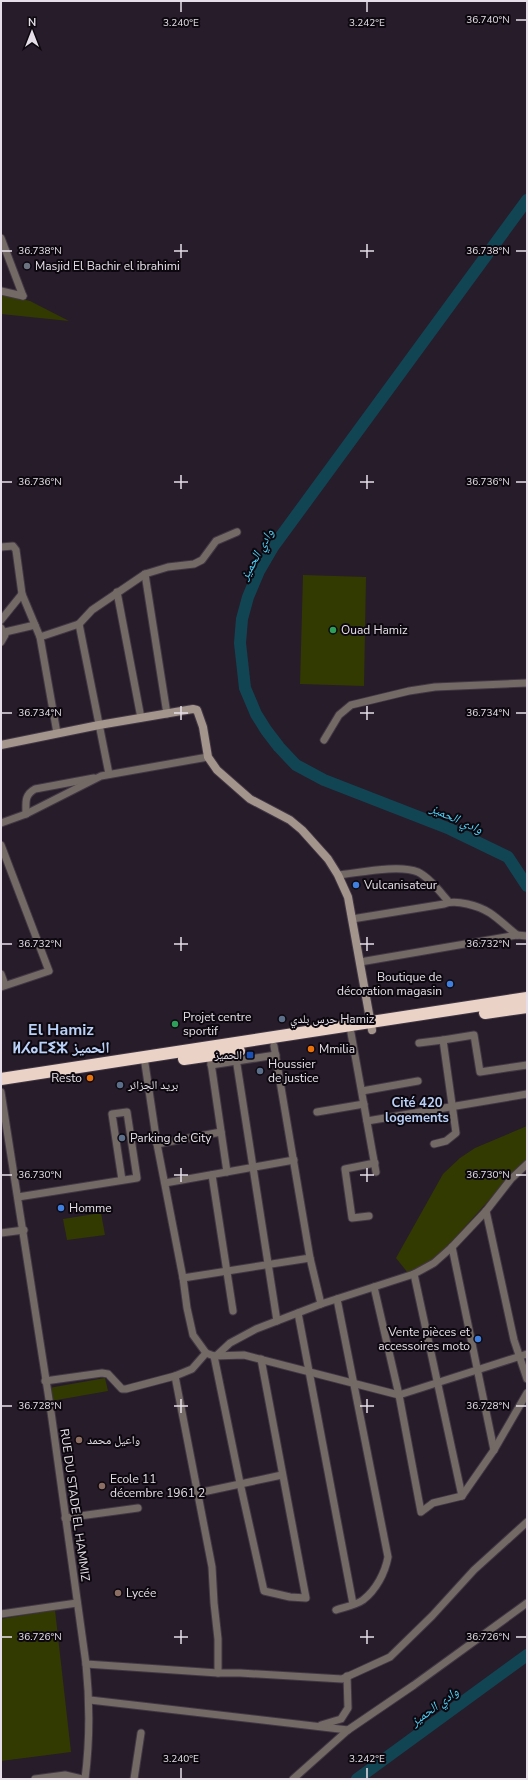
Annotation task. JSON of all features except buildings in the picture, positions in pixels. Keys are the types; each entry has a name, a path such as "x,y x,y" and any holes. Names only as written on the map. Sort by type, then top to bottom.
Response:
{"highway":[{"path":"1,1079 145,1061 210,1060 275,1051 352,1033 371,1027 527,998"},
{"path":"1,1086 145,1061 371,1027 527,1007"}],"street":[{"path":"1,238 23,296 1,291"},
{"path":"40,637 79,624 92,610 145,574 168,567 194,564 202,560 216,541 237,532"},
{"path":"1,547 13,546 16,550 22,594 40,637 57,733"},
{"path":"145,574 167,714"},
{"path":"117,592 140,718"},
{"path":"1,620 22,594"},
{"path":"79,624 109,774"},
{"path":"1,642 4,638 3,630 35,625"},
{"path":"324,740 339,715 350,706 409,691 435,687 527,683"},
{"path":"1,745 99,725 192,709 197,710 203,727 208,756 217,770 250,799 285,818 302,830 328,859 338,875 348,897 371,1027"},
{"path":"26,814 26,796 35,789 208,756"},
{"path":"1,823 26,814 101,776"},
{"path":"1,845 49,970 3,986 1,974"},
{"path":"338,875 401,868 418,872 430,881 449,902"},
{"path":"352,919 449,902 471,906 489,912 517,935"},
{"path":"360,962 517,935 527,936"},
{"path":"352,1033 376,1172"},
{"path":"419,1044 474,1035 480,1072 527,1065"},
{"path":"434,1144 446,1141 456,1133 443,1040"},
{"path":"275,1051 310,1258 321,1304"},
{"path":"236,1057 277,1321"},
{"path":"210,1060 227,1172"},
{"path":"145,1061 157,1144 193,1334 206,1354 215,1356 244,1355 382,1392 399,1395 476,1372 527,1354"},
{"path":"362,1091 418,1082"},
{"name":"RUE DU STADE EL HAMMIZ","path":"1,1092 24,1230 86,1664 90,1700 88,1756 84,1779"},
{"path":"367,1121 527,1094"},
{"path":"316,1112 364,1104"},
{"path":"18,1197 137,1178 127,1112 112,1114 122,1180"},
{"path":"157,1144 221,1132"},
{"path":"164,1183 294,1160"},
{"path":"369,1216 352,1218 345,1169 375,1164"},
{"path":"215,1356 230,1343 256,1329 321,1304 414,1274 434,1263 452,1247 486,1211 511,1179 527,1164"},
{"path":"212,1175 233,1311"},
{"path":"486,1211 519,1357 527,1379"},
{"path":"1,1233 24,1230"},
{"path":"452,1247 476,1372 494,1450"},
{"path":"183,1278 310,1258"},
{"path":"414,1274 462,1496"},
{"path":"374,1287 399,1395 421,1512 433,1503 462,1496 494,1450 527,1393"},
{"path":"336,1610 363,1600 385,1572 388,1557 337,1299"},
{"path":"298,1313 353,1604"},
{"path":"45,1381 102,1373 108,1374 122,1389 126,1389 175,1376 192,1369 206,1354"},
{"path":"215,1356 240,1483 264,1591 290,1597 306,1598 261,1359"},
{"path":"175,1376 212,1567 218,1639 218,1673"},
{"path":"198,1493 282,1475"},
{"path":"65,1518 138,1508"},
{"path":"86,1664 218,1673 240,1672 342,1679 390,1657 432,1616 474,1570 527,1522"},
{"path":"1,1614 77,1603"},
{"path":"293,1779 348,1730 527,1604"},
{"path":"319,1726 341,1719 348,1708 347,1676"},
{"path":"90,1700 348,1730"},
{"path":"134,1779 141,1733"},
{"path":"35,1779 65,1774 84,1779"}],"green space":[{"path":"1,294 30,301 69,321 1,314"},
{"name":"Ouad Hamiz","path":"303,575 366,577 364,686 300,684"},
{"path":"527,1126 527,1161 508,1179 436,1259 408,1273 396,1258 443,1174 460,1158 475,1148"},
{"path":"101,1213 105,1235 67,1240 63,1219"},
{"path":"105,1378 108,1391 51,1401 49,1388"},
{"path":"55,1610 71,1752 1,1761 1,1619"}],"waterway":[{"name":"وادي الحميز","path":"527,200 273,547 259,571 248,597 242,619 240,643 245,688 256,714 279,747 296,765 324,780 450,829 508,857 527,886"},
{"name":"وادي الحميز","path":"357,1779 527,1655"}],"place":[{"name":"Masjid El Bachir el ibrahimi","path":"27,266"},
{"name":"Ouad Hamiz","path":"333,630"},
{"name":"Vulcanisateur","path":"356,885"},
{"name":"Boutique de décoration magasin","path":"450,984"},
{"name":"حرس بلدي Hamiz","path":"282,1019"},
{"name":"Projet centre sportif","path":"175,1024"},
{"name":"Mmilia","path":"311,1049"},
{"name":"الحميز","path":"250,1055"},
{"name":"Houssier de justice","path":"260,1071"},
{"name":"Resto","path":"90,1078"},
{"name":"بريد الجزائر","path":"120,1085"},
{"name":"Parking de City","path":"122,1138"},
{"name":"Homme","path":"61,1208"},
{"name":"Vente pièces et accessoires moto","path":"478,1339"},
{"name":"واعيل محمد","path":"79,1440"},
{"name":"Ecole 11 décembre 1961 2","path":"102,1486"},
{"name":"Lycée","path":"118,1593"}],"district":[{"name":"El Hamiz ⵍⵃⴰⵎⵉⵣ الحميز","path":"61,1038"},
{"name":"Cité 420 logements","path":"417,1110"}]}
